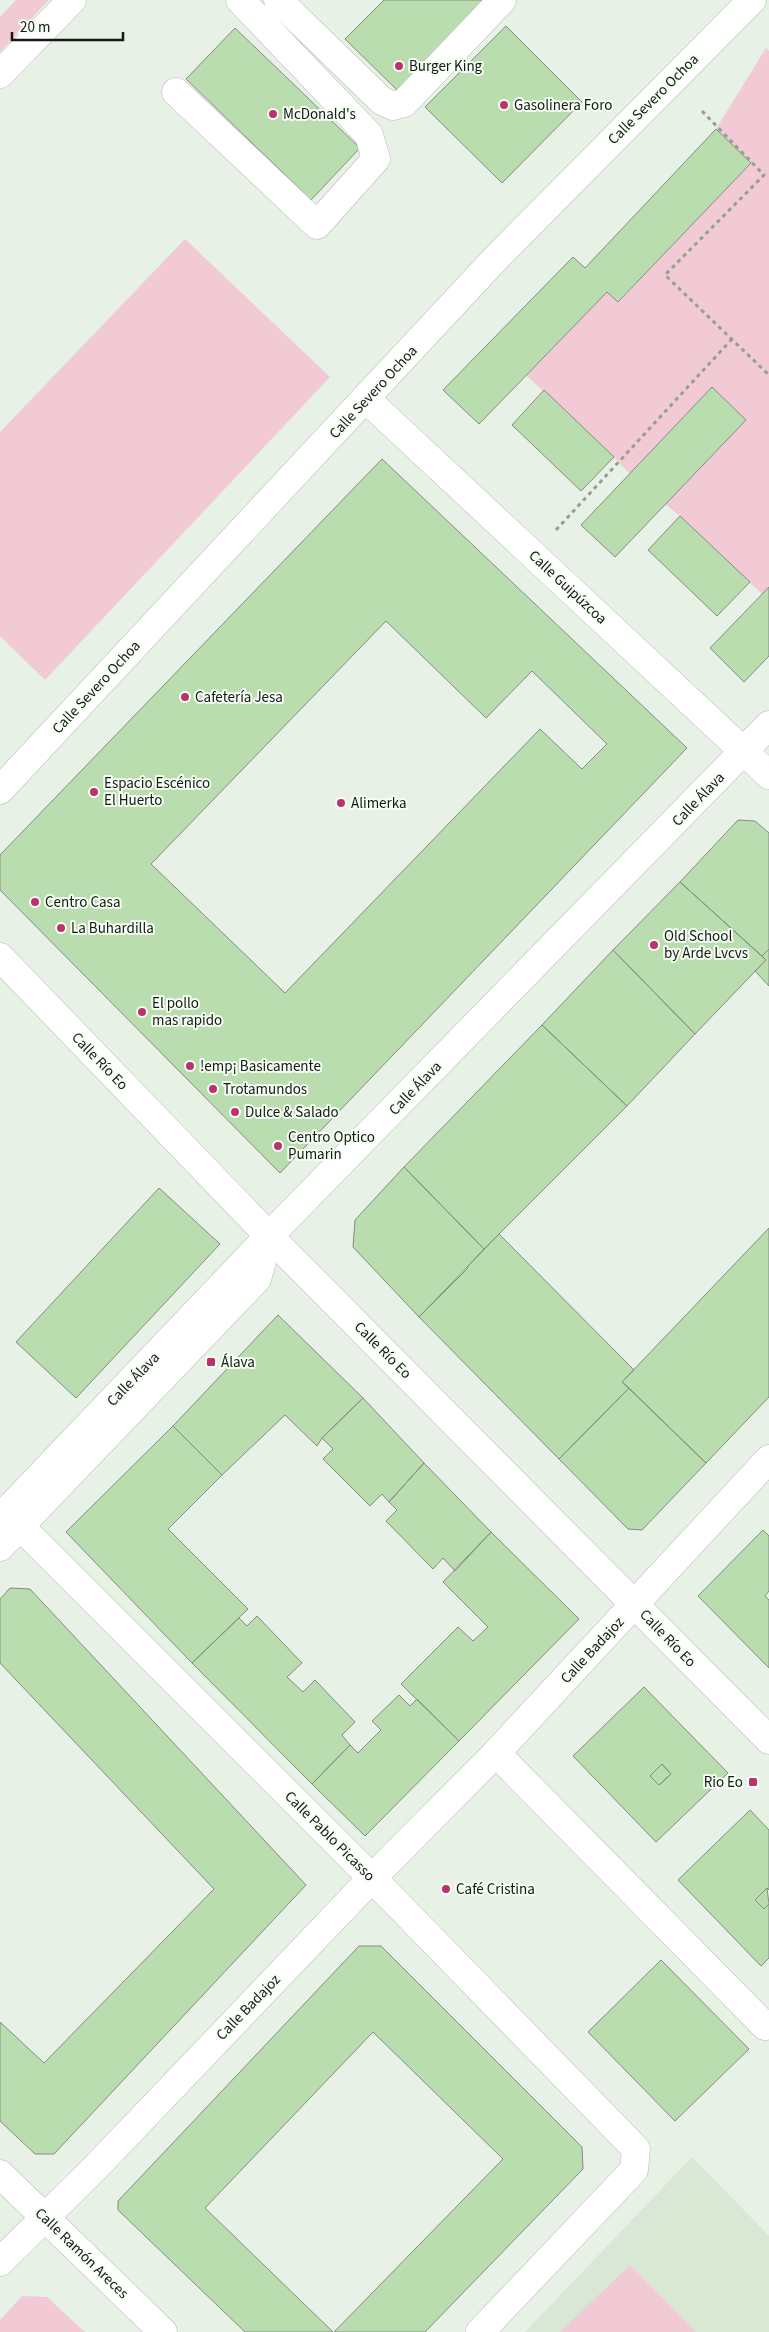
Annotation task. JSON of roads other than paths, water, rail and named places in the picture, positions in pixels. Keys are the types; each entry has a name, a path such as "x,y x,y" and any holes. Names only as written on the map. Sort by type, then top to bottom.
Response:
{"street":[{"path":"0,74 72,0"},
{"path":"176,92 316,225 376,159 369,135 240,0"},
{"path":"278,0 382,101 393,106 404,102 502,0"},
{"name":"Calle Severo Ochoa","path":"0,790 497,257 752,0"},
{"name":"Calle Guipúzcoa","path":"366,399 769,775"},
{"name":"Calle Álava","path":"269,1236 769,725"},
{"name":"Calle Río Eo","path":"0,957 269,1236 769,1740"},
{"path":"0,1547 9,1519 257,1279 269,1236"},
{"name":"Calle Badajoz","path":"0,2262 46,2218 372,1878 496,1753 769,1459"},
{"name":"Calle Pablo Picasso","path":"9,1519 372,1878 636,2149 634,2170 480,2332"},
{"path":"496,1753 765,2026"},
{"name":"Calle Ramón Areces","path":"0,2174 163,2332"}],"place":[{"name":"Burger King","path":"399,66"},
{"name":"Gasolinera Foro","path":"504,105"},
{"name":"McDonald's","path":"273,114"},
{"name":"Cafetería Jesa","path":"185,697"},
{"name":"Espacio Escénico El Huerto","path":"94,792"},
{"name":"Alimerka","path":"341,803"},
{"name":"Centro Casa","path":"35,902"},
{"name":"La Buhardilla","path":"61,928"},
{"name":"Old School by Arde Lvcvs","path":"654,945"},
{"name":"El pollo mas rapido","path":"142,1012"},
{"name":"!emp¡ Basicamente","path":"190,1066"},
{"name":"Trotamundos","path":"213,1089"},
{"name":"Dulce & Salado","path":"235,1112"},
{"name":"Centro Optico Pumarin","path":"278,1146"},
{"name":"Álava","path":"211,1362"},
{"name":"Rio Eo","path":"753,1782"},
{"name":"Café Cristina","path":"446,1889"}]}
